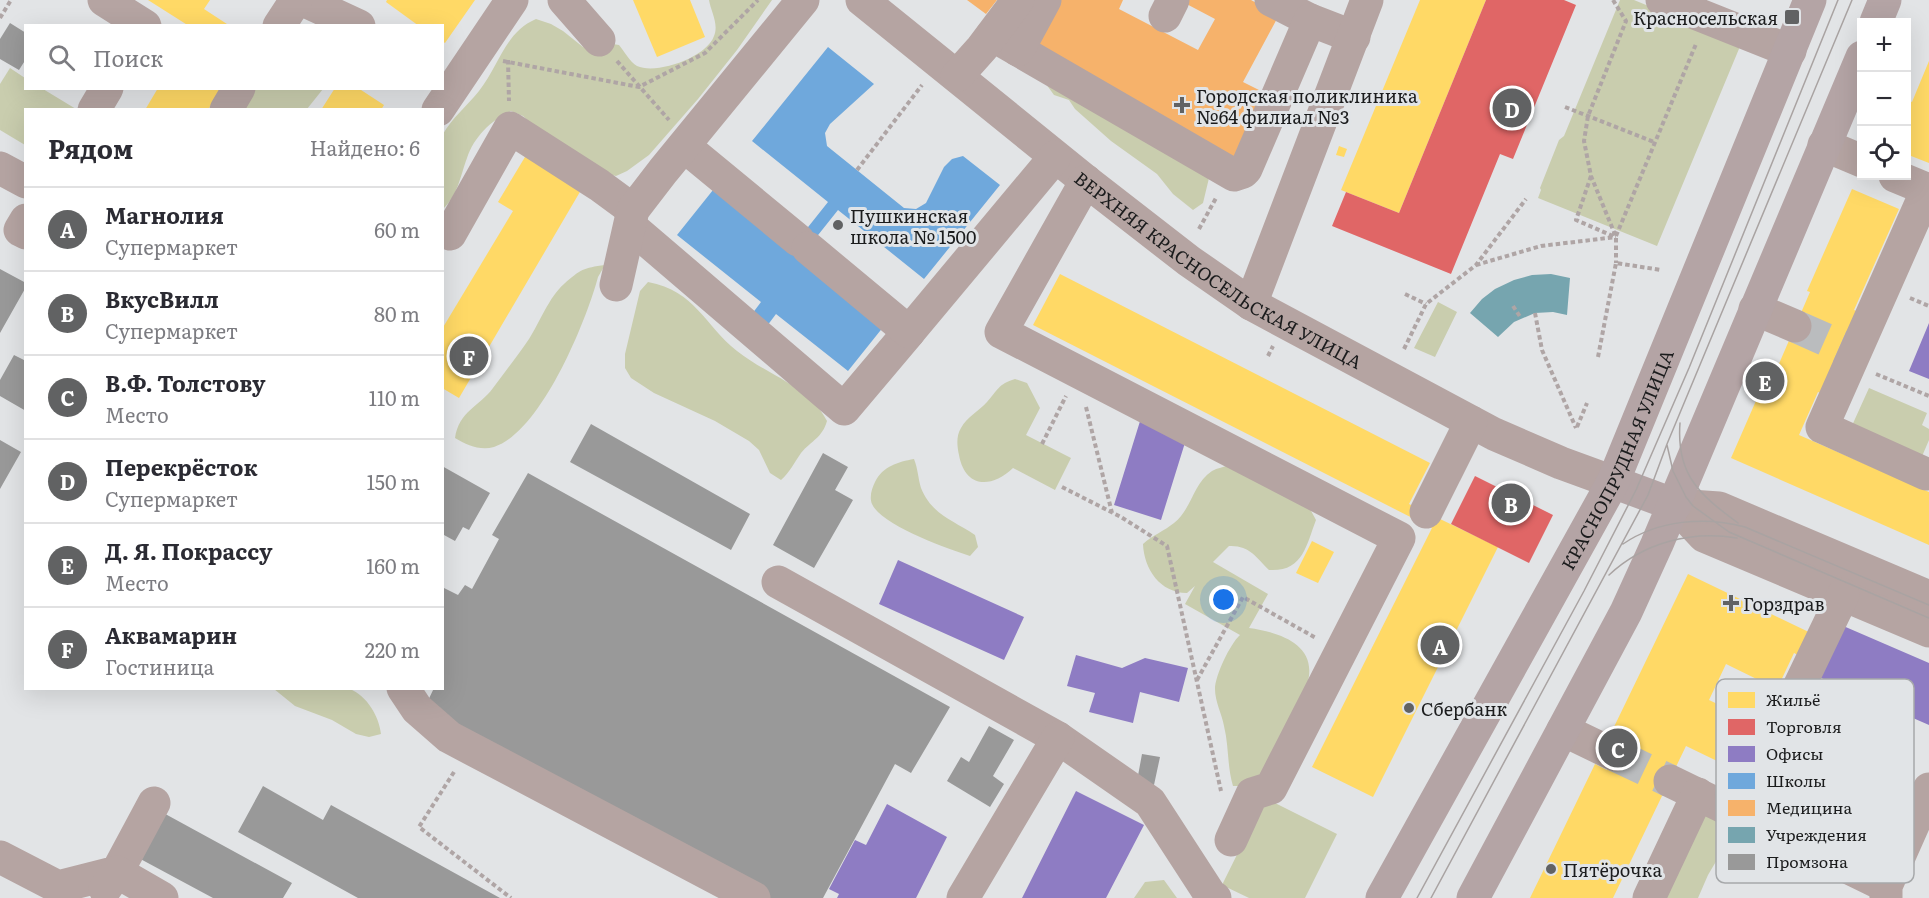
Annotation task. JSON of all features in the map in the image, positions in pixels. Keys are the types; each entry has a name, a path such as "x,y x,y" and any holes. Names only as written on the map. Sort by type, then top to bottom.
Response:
{"main road":[{"name":"КРАСНОПРУДНАЯ УЛИЦА","path":"1382,898 1613,482 1810,0"},
{"path":"1878,18 1885,0"},
{"path":"1473,898 1626,612 1675,505 1857,69"},
{"path":"1613,482 1675,505"}],"street":[{"path":"104,0 143,24"},
{"path":"280,24 296,0"},
{"path":"303,0 355,24"},
{"path":"439,108 453,68 512,0"},
{"path":"564,0 599,40"},
{"path":"616,285 631,218 679,136 803,0"},
{"name":"ВЕРХНЯЯ КРАСНОСЕЛЬСКАЯ УЛИЦА","path":"862,0 1055,157 1189,261 1251,304 1471,422 1561,464 1613,482"},
{"path":"1005,42 1018,0"},
{"path":"957,76 1005,42 1045,0"},
{"path":"1271,0 1310,20 1354,37"},
{"path":"1251,304 1367,0"},
{"path":"1662,0 1790,51"},
{"path":"1005,42 1234,175 1246,169 1310,20"},
{"path":"95,108 105,90"},
{"path":"227,108 238,90"},
{"path":"445,236 510,128 599,185 631,218 844,409 1055,157"},
{"path":"679,136 909,332"},
{"path":"1824,145 1857,159"},
{"path":"0,168 24,181"},
{"path":"1904,180 1928,190 1851,355 1822,428 1926,474"},
{"path":"1086,181 1001,332 1078,371 1415,524"},
{"path":"1755,309 1795,326"},
{"path":"1231,840 1252,795 1270,788 1341,651 1471,422"},
{"path":"1675,505 1704,537 1929,631"},
{"path":"1675,505 1719,508 1929,597"},
{"path":"778,582 1058,738 1149,802 1212,897"},
{"path":"1803,679 1844,595"},
{"path":"404,690 417,709 449,737 753,898"},
{"path":"1563,730 1615,755"},
{"path":"963,898 1058,738"},
{"path":"1648,898 1684,788 1716,804"},
{"path":"1914,825 1929,789"},
{"path":"108,885 154,803"},
{"path":"0,856 58,887 108,885 162,898"},
{"path":"1869,883 1886,892"}],"path":[{"path":"0,18 11,0"},
{"path":"498,60 639,87 705,53 758,0"},
{"path":"1613,0 1626,21 1588,116 1584,141 1591,177 1616,237"},
{"path":"1598,357 1616,263 1616,237 1707,19"},
{"path":"599,40 679,136"},
{"path":"508,61 510,128"},
{"path":"857,170 922,84"},
{"path":"1565,107 1654,142"},
{"path":"1591,177 1576,220 1616,237"},
{"path":"1199,229 1216,197"},
{"path":"1404,349 1426,304 1476,264 1526,199"},
{"path":"1476,264 1542,246 1616,237"},
{"path":"1616,263 1661,270"},
{"path":"1405,294 1426,304"},
{"path":"1513,306 1521,318"},
{"path":"1535,314 1542,350 1576,428 1587,403"},
{"path":"1851,355 1929,396"},
{"path":"1042,444 1078,371"},
{"path":"1078,371 1112,513"},
{"path":"1062,487 1112,513 1167,546 1221,794"},
{"path":"1197,680 1243,597 1341,651"},
{"path":"470,748 418,826 511,898"}],"green space":[{"path":"709,0 772,0 737,50 698,99 649,155 627,171 616,176 604,173 550,142 523,116 511,111 490,124 474,143 455,192 444,208 444,132 479,91 503,50 525,25 536,19 551,24 583,47 595,51 606,43 619,45 637,66 656,68 680,62 702,51 710,44 714,36 716,27"},
{"path":"1620,0 1634,0 1741,44 1657,246 1538,198 1559,140 1564,136"},
{"path":"10,68 24,77 24,90 45,90 74,108 24,108 24,144 0,130 0,84"},
{"path":"1046,84 1209,178 1203,203 1193,210 1173,194 1157,174 1111,141 1075,109 1069,100 1054,95"},
{"path":"252,90 322,90 308,108 240,108"},
{"path":"605,265 598,277 572,347 544,398 528,420 511,437 494,447 474,447 455,438 465,415 488,394 511,364 559,289 583,270"},
{"path":"648,282 664,286 689,301 737,351 799,390 819,409 827,421 825,427 801,453 781,480 770,473 759,450 749,441 715,421 654,393 631,378 625,368 625,354 640,291"},
{"path":"1438,302 1457,312 1435,357 1414,348"},
{"path":"1015,379 1027,383 1040,408 1026,435 1071,458 1055,490 1013,468 996,479 980,482 967,474 962,466 957,445 961,428 1002,385"},
{"path":"1869,388 1927,413 1922,425 1929,429 1929,440 1920,461 1850,430"},
{"path":"914,459 921,488 931,505 975,535 978,547 970,556 901,528 878,512 872,504 872,490 882,472 897,463"},
{"path":"1230,465 1310,509 1316,520 1302,556 1289,567 1269,570 1252,553 1236,546 1229,546 1213,562 1268,594 1249,628 1272,633 1293,642 1307,658 1309,668 1308,681 1265,772 1245,786 1233,786 1226,734 1215,689 1224,660 1240,635 1185,604 1195,586 1187,593 1177,592 1161,584 1146,562 1143,544 1180,517 1206,476 1214,470"},
{"path":"275,690 352,690 362,696 371,707 378,720 381,734 369,737 356,734 332,720 295,706"},
{"path":"1265,798 1337,834 1305,898 1249,898 1222,885"},
{"path":"1711,810 1716,813 1716,861 1698,898 1657,898 1694,828"},
{"path":"1164,880 1177,898 1134,898 1145,882"}],"building: Жильё":[{"path":"148,0 210,0 204,9 227,24 186,24"},
{"path":"387,0 475,0 445,43 444,24 416,24 386,2"},
{"path":"633,0 690,0 705,37 657,57"},
{"path":"1420,0 1486,0 1399,213 1341,190"},
{"path":"1929,61 1929,163 1911,156 1912,102"},
{"path":"157,90 220,90 209,108 146,108"},
{"path":"334,90 361,90 384,105 382,108 322,108"},
{"path":"1339,146 1347,149 1344,157 1336,155"},
{"path":"528,152 584,185 459,398 444,389 444,326 513,211 498,202"},
{"path":"1852,189 1899,209 1854,310 1862,313 1826,396 1818,392 1799,435 1929,492 1929,545 1731,458 1769,371 1775,373 1810,292 1807,291"},
{"path":"1060,274 1430,463 1409,504 1498,547 1373,797 1312,767 1432,528 1033,325"},
{"path":"1312,541 1334,552 1318,583 1296,573"},
{"path":"1688,574 1815,635 1804,658 1794,653 1782,679 1757,679 1726,664 1719,679 1716,679 1716,685 1709,700 1716,703 1716,760 1686,746 1613,898 1530,898 1595,764 1607,770 1618,748 1623,737 1612,731"}],"building: Торговля":[{"path":"1486,0 1564,0 1576,5 1513,159 1500,154 1451,274 1332,226 1346,192 1399,213"},
{"path":"1475,476 1553,515 1529,563 1451,524"}],"building: Офисы":[{"path":"1929,323 1929,379 1909,371"},
{"path":"1141,418 1188,433 1161,520 1114,505"},
{"path":"898,560 1024,617 1004,660 879,604"},
{"path":"1841,625 1929,663 1929,725 1914,718 1914,679 1824,679 1819,677"},
{"path":"1076,655 1122,668 1145,658 1188,668 1179,702 1140,692 1133,723 1089,712 1095,693 1067,686"},
{"path":"1076,791 1144,825 1106,898 1022,898"},
{"path":"887,804 947,837 916,898 837,898 839,894 829,889 855,840 866,845"}],"building: Школы":[{"path":"828,47 874,84 830,124 825,133 827,146 904,208 916,209 926,203 944,167 952,159 963,156 1000,185 924,279 838,210 799,259 884,326 848,371 776,314 764,330 749,318 761,302 677,235 713,190 789,251 828,202 752,141"}],"building: Медицина":[{"path":"967,0 997,0 986,14"},
{"path":"1050,0 1123,0 1119,9 1198,50 1215,19 1179,0 1251,0 1279,15 1243,82 1267,94 1231,163 1026,47"}],"building: Учреждения":[{"path":"1551,274 1570,278 1567,315 1553,312 1535,313 1514,322 1498,337 1470,313 1495,289 1532,275"}],"building: Промзона":[{"path":"10,23 24,32 24,62 19,70 0,59 0,39"},
{"path":"0,269 24,282 24,291 0,333"},
{"path":"14,355 24,360 24,410 0,396 0,380"},
{"path":"591,424 750,514 731,550 570,462"},
{"path":"0,440 21,452 0,489"},
{"path":"823,453 848,467 835,490 853,500 814,568 773,545"},
{"path":"444,467 490,493 469,530 463,527 455,541 444,535"},
{"path":"528,473 950,707 911,773 895,764 823,898 770,898 424,709 433,690 444,690 444,588 458,595 465,585 472,589 499,539 492,535"},
{"path":"989,726 1014,740 993,776 1004,784 990,807 947,781 961,757 969,762"},
{"path":"1142,754 1160,757 1154,785 1137,781"},
{"path":"263,786 323,820 331,805 500,898 358,898 238,832"},
{"path":"158,810 292,883 283,898 213,898 133,855"}],"tunnel":[{"path":"1795,326 1847,349"},
{"path":"1615,755 1670,781"}],"tram line":[{"path":"1417,898 1584,591 1636,490 1689,368 1838,0"},
{"path":"1431,898 1648,495 1667,444 1852,0"},
{"path":"1680,423 1682,457 1693,482 1712,503 1738,523"},
{"path":"1667,445 1673,471 1686,497 1693,506 1729,532 1929,618"},
{"path":"1623,544 1651,530 1682,522 1730,524 1745,527 1929,605"},
{"path":"1609,575 1637,555 1669,541 1702,536 1737,538"}],"place":[{"name":"Красносельская","path":"1792,17"},
{"name":"Городская поликлиника №64 филиал №3","path":"1182,105"},
{"name":"Перекрёсток","path":"1512,108"},
{"name":"Пушкинская школа № 1500","path":"838,225"},
{"name":"Аквамарин","path":"469,356"},
{"name":"Д. Я. Покрассу","path":"1765,381"},
{"name":"ВкусВилл","path":"1511,503"},
{"name":"Горздрав","path":"1731,603"},
{"name":"Магнолия","path":"1440,645"},
{"name":"Сбербанк","path":"1409,708"},
{"name":"В.Ф. Толстову","path":"1618,748"},
{"name":"Пятёрочка","path":"1551,869"}]}
